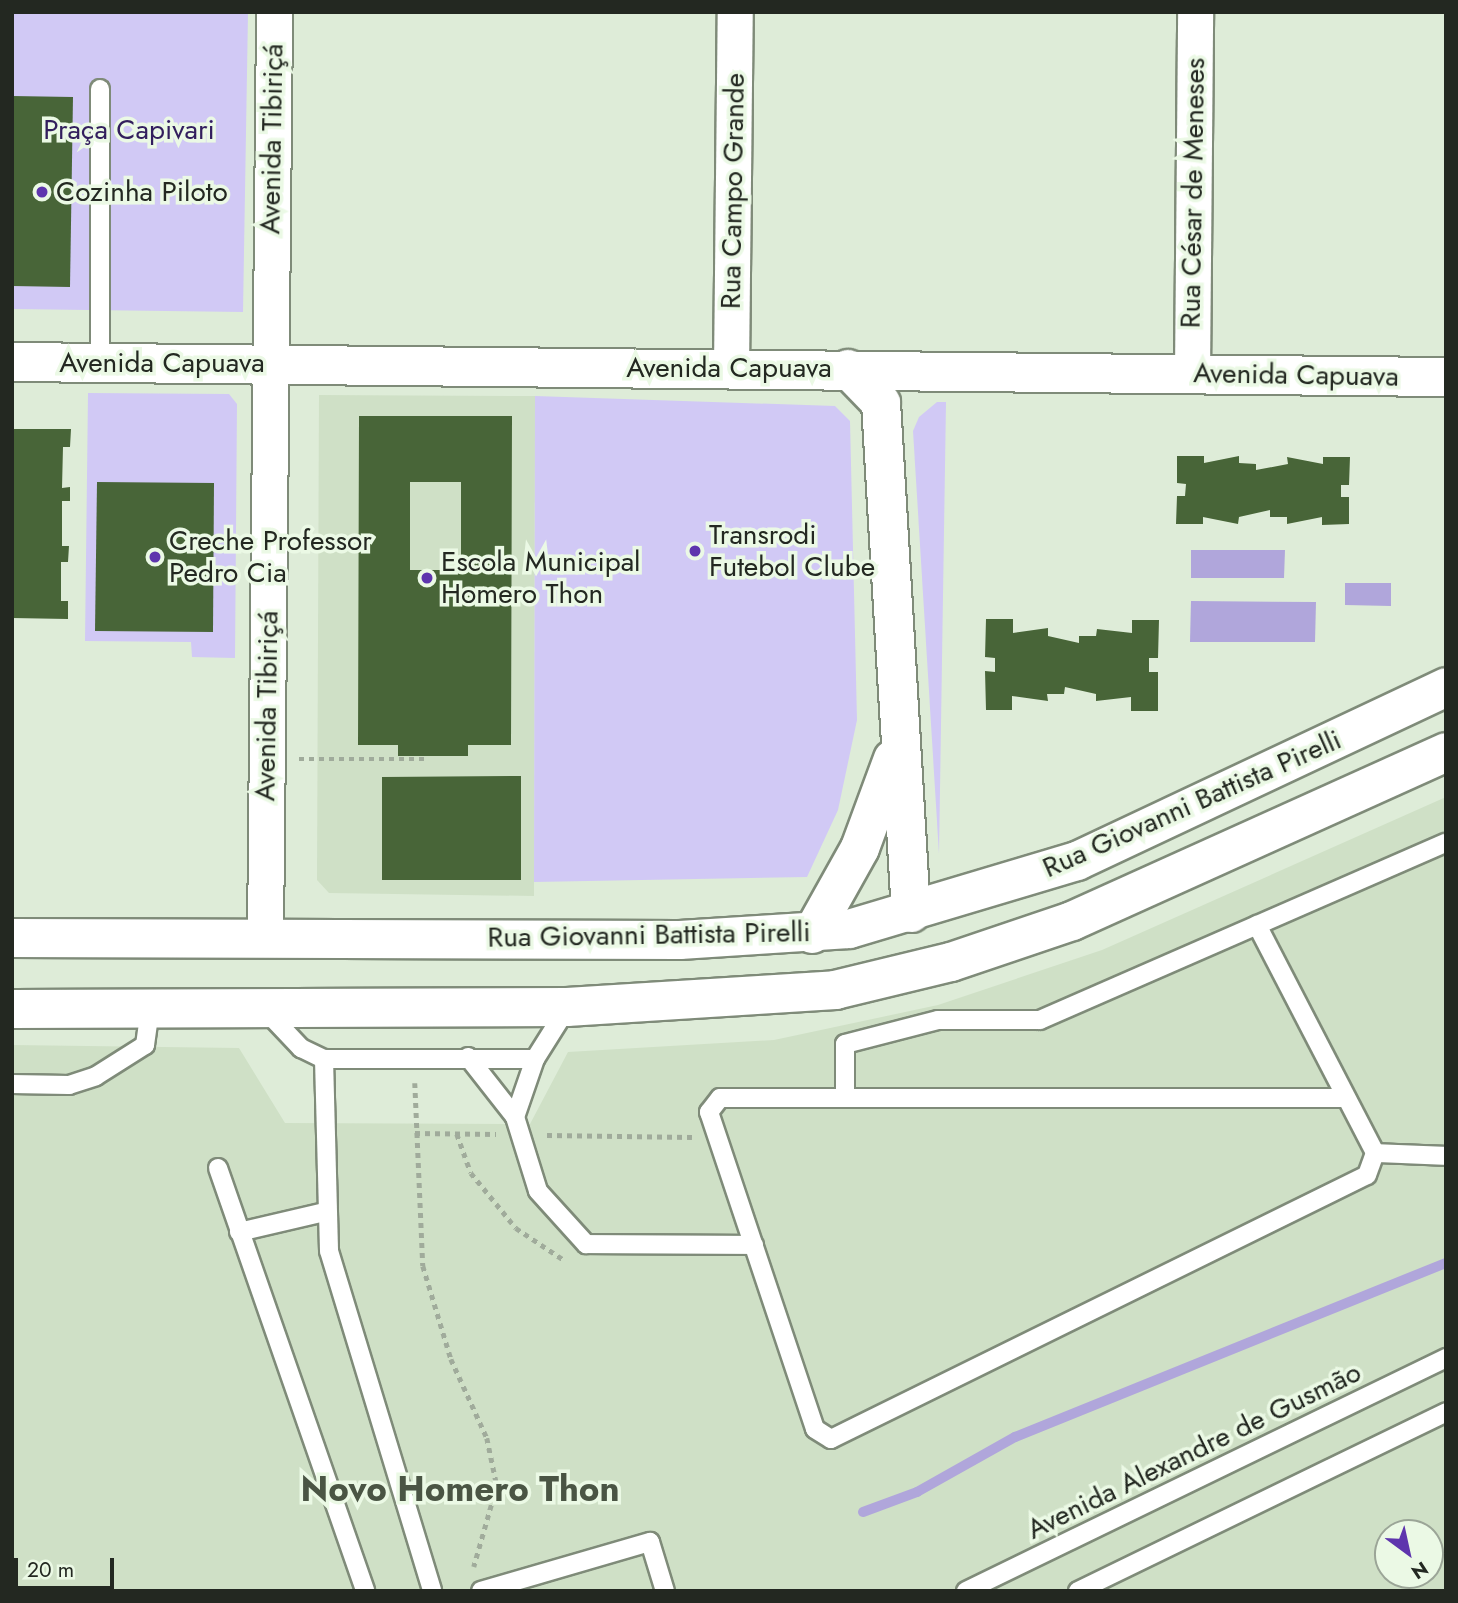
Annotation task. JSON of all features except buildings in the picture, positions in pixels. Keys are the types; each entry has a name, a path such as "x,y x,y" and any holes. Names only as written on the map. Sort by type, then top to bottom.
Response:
{"main road":[{"name":"Avenida Capuava","path":"12,362 1446,377"},
{"path":"848,369 881,403 897,748 911,913 951,962"},
{"path":"881,403 919,370"},
{"name":"Rua Giovanni Battista Pirelli","path":"12,938 680,940 812,934 911,913 1122,842 1446,687"},
{"path":"812,934 860,848 897,748"},
{"name":"Rua Giovanni Battista Pirelli","path":"12,1009 567,1007 777,998 951,962 1140,893 1446,752"}],"street":[{"name":"Avenida Tibiriçá","path":"265,937 274,12"},
{"name":"Rua Campo Grande","path":"731,369 735,12"},
{"name":"Rua César de Meneses","path":"1192,373 1195,12"}],"lane":[{"path":"100,89 100,362"},
{"path":"845,1098 845,1044 938,1020 1040,1020 1446,843"},
{"path":"1257,925 1375,1153 1367,1175 831,1439 815,1429 709,1112 720,1098 1346,1098"},
{"path":"517,1126 535,1059 567,1007"},
{"path":"264,1009 301,1048 324,1059 535,1059"},
{"path":"12,1084 69,1085 96,1076 145,1045 150,1010"},
{"path":"468,1057 517,1126 538,1191 574,1235 596,1246 754,1245"},
{"path":"324,1059 325,1212 338,1293 432,1591"},
{"path":"1375,1153 1446,1156"},
{"path":"218,1168 365,1591"},
{"path":"239,1232 325,1212"},
{"name":"Avenida Alexandre de Gusmão","path":"966,1591 1446,1358"},
{"path":"1078,1591 1446,1412"},
{"path":"481,1591 650,1542 665,1591"}],"path":[{"path":"318,759 428,759"},
{"path":"415,1057 415,1133 423,1266 451,1359 487,1438 497,1486 494,1512 469,1574"},
{"path":"415,1133 457,1134 517,1126 717,1137"},
{"path":"457,1134 471,1173 532,1241 579,1264 596,1246"}],"shaded area":[{"name":"Escola Municipal Homero Thon","path":"319,395 535,396 534,896 329,893 317,880"},
{"path":"1191,550 1285,550 1284,578 1191,578"},
{"path":"1345,583 1391,583 1391,606 1345,605"},
{"path":"1191,601 1316,602 1315,642 1190,642"},
{"path":"1446,797 1446,1591 12,1591 12,1045 239,1048 285,1123 530,1124 568,1052 774,1040 938,1005 1102,950"}],"green space":[{"name":"Praça Capivari","path":"12,12 248,13 243,312 12,309"},
{"path":"88,393 229,394 237,404 235,658 192,657 191,642 85,641"},
{"name":"Transrodi Futebol Clube","path":"535,396 835,406 850,421 857,720 838,810 807,877 534,882"},
{"path":"937,402 946,402 939,854 913,431 919,417"}],"waterway":[{"path":"863,1512 917,1492 1015,1437 1446,1263"}],"place":[{"name":"Cozinha Piloto","path":"42,192"},
{"name":"Transrodi Futebol Clube","path":"695,551"},
{"name":"Creche Professor Pedro Cia","path":"155,557"},
{"name":"Escola Municipal Homero Thon","path":"427,578"}],"district":[{"name":"Novo Homero Thon","path":"460,1489"}]}
